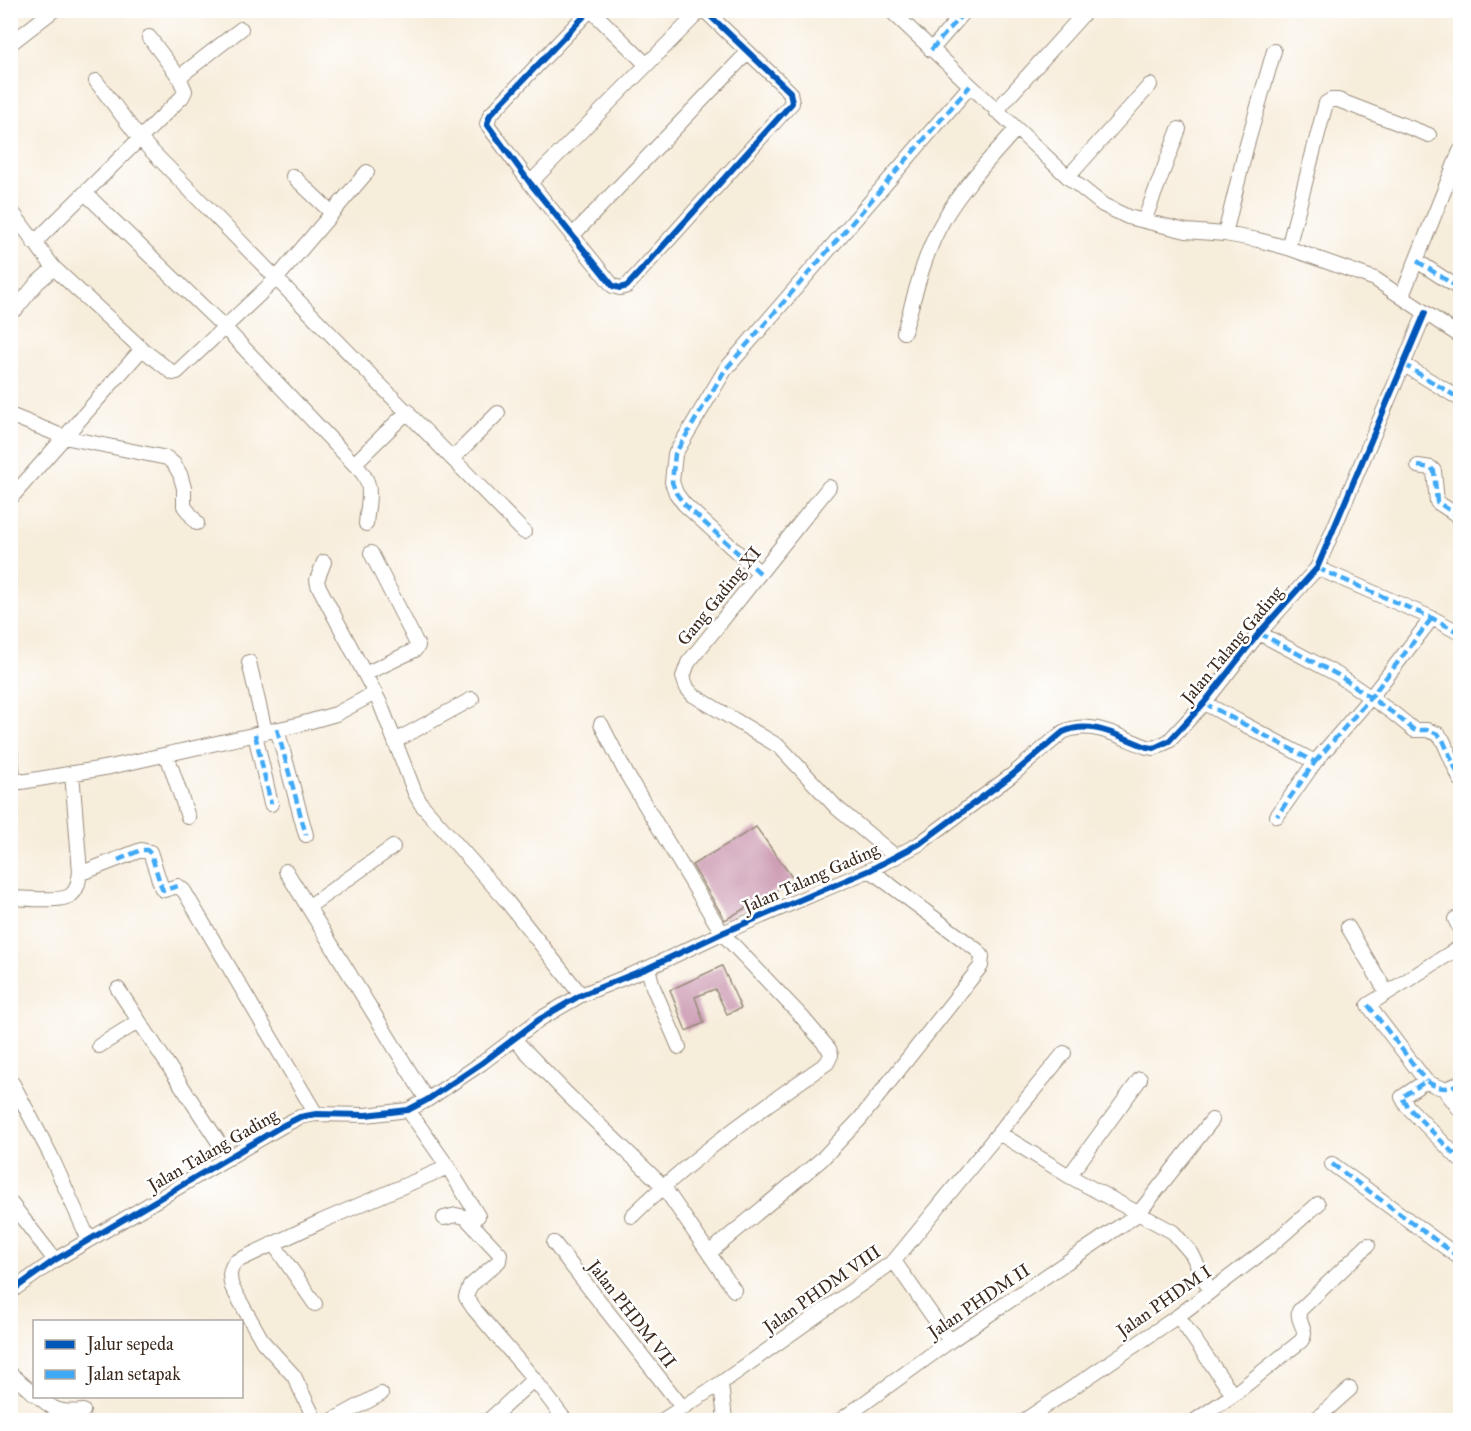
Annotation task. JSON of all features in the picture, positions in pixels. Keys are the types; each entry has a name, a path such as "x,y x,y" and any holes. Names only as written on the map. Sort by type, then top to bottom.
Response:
{"street":[{"path":"10,44 54,10"},
{"path":"530,183 702,10 790,92 792,103 627,286 620,288 613,286 530,183 488,127 488,119 590,10 647,65"},
{"path":"890,10 1068,177 1103,205 1128,217 1186,231 1225,234 1288,248 1376,279 1461,336"},
{"path":"931,50 966,10"},
{"path":"996,111 1087,10"},
{"path":"179,77 241,29"},
{"path":"34,243 182,97 185,91 179,77 149,37"},
{"path":"1225,234 1246,148 1274,51"},
{"path":"572,236 748,52"},
{"path":"96,81 140,139 524,532"},
{"path":"1068,177 1150,85"},
{"path":"760,573 684,504 676,493 672,482 675,454 725,370 970,86"},
{"path":"1288,248 1326,103 1338,100 1429,135"},
{"path":"904,332 932,246 943,220 958,197 1016,129"},
{"path":"1144,221 1179,129"},
{"path":"1402,296 1461,151"},
{"path":"10,209 54,268 142,349 173,373 177,372 277,278 367,172"},
{"path":"293,176 332,213"},
{"path":"86,194 224,327 362,471 369,483 370,494 366,524"},
{"path":"1417,261 1461,289"},
{"path":"16,309 37,283 54,268"},
{"name":"Jalan Talang Gading","path":"11,1291 55,1260 282,1125 300,1117 316,1114 366,1115 408,1110 427,1100 482,1063 513,1038 581,995 648,968 896,857 959,816 1063,732 1086,726 1154,748 1169,741 1204,704 1259,633 1317,568 1425,313"},
{"path":"10,499 142,349"},
{"path":"1403,364 1461,399"},
{"path":"354,464 408,411"},
{"path":"453,458 498,413"},
{"path":"10,415 64,437 167,458 180,474 184,488 184,506 197,524"},
{"path":"1418,466 1431,468 1434,471 1437,501 1461,517"},
{"name":"Gang Gading XI","path":"829,487 688,663 683,677 684,683 693,695 780,747 837,808 896,857"},
{"path":"365,674 415,650 418,646 371,553"},
{"path":"324,562 317,579 318,585 375,693 421,804 506,898 581,995"},
{"path":"1317,568 1461,633"},
{"path":"1277,816 1315,762 1371,697 1432,618"},
{"path":"1259,633 1338,675 1414,730 1434,731 1441,737 1461,779"},
{"path":"249,662 266,731 306,835"},
{"path":"10,748 13,776 17,781 72,773 167,755 336,714 375,693"},
{"path":"395,741 472,699"},
{"path":"1204,704 1315,762"},
{"path":"601,724 626,773 722,933 830,1048 831,1058 828,1063 734,1129 663,1186 632,1216"},
{"path":"266,731 272,804"},
{"path":"167,755 188,817"},
{"path":"10,898 66,898 74,893 80,872 72,773"},
{"path":"308,907 393,847"},
{"path":"80,872 87,872 141,850 150,852 161,888 164,890 178,886 184,891 316,1114"},
{"path":"709,1254 822,1159 860,1119 981,966 982,956 977,950 870,870"},
{"path":"286,871 427,1100"},
{"path":"1348,927 1387,993"},
{"path":"1461,947 1368,1005 1426,1081 1444,1089 1461,1082"},
{"path":"648,968 653,987 678,1047"},
{"path":"118,989 229,1158"},
{"path":"99,1046 139,1021"},
{"path":"513,1038 604,1131 663,1186 734,1290"},
{"name":"Jalan PHDM VIII","path":"663,1420 721,1383 894,1261 1064,1053"},
{"path":"1069,1176 1140,1080"},
{"path":"1426,1081 1404,1094 1402,1098 1461,1160"},
{"path":"13,1084 50,1154 89,1240"},
{"path":"1444,1089 1461,1110"},
{"path":"408,1110 448,1167 478,1216"},
{"name":"Jalan PHDM II","path":"841,1420 950,1341 1138,1214 1212,1120"},
{"path":"999,1132 1069,1176 1173,1232 1192,1254 1210,1291"},
{"path":"1332,1164 1461,1258"},
{"path":"315,1420 294,1376 263,1342 232,1287 229,1273 235,1262 273,1243 448,1167"},
{"path":"10,1202 55,1260"},
{"name":"Jalan PHDM I","path":"1025,1420 1178,1316 1268,1248 1318,1204"},
{"path":"444,1218 456,1215 465,1217 500,1254 499,1262 470,1286 466,1297 565,1420"},
{"path":"273,1243 315,1304"},
{"name":"Jalan PHDM VII","path":"555,1243 682,1407"},
{"path":"1196,1420 1233,1395 1301,1341 1305,1336 1305,1330 1299,1318 1299,1311 1368,1245"},
{"path":"894,1261 950,1341"},
{"path":"1178,1316 1233,1395"},
{"path":"10,1372 33,1393"},
{"path":"489,1420 534,1379"},
{"path":"721,1383 725,1420"},
{"path":"1315,1420 1350,1389"},
{"path":"333,1420 381,1394"},
{"path":"40,1398 49,1407 65,1413 83,1411"}],"building":[{"path":"756,827 794,880 725,920 692,865"},
{"path":"722,966 741,1008 727,1014 715,989 695,997 704,1023 686,1031 670,990"}],"marked path":[{"path":"931,50 966,10"},
{"path":"760,573 684,504 676,493 672,482 675,454 725,370 970,86"},
{"path":"1417,261 1460,289"},
{"path":"1403,364 1460,399"},
{"path":"1418,466 1431,468 1434,471 1437,502 1460,517"},
{"path":"1317,568 1432,618 1460,633"},
{"path":"1315,762 1371,697 1432,618"},
{"path":"1259,633 1338,675 1414,730 1427,730 1438,734 1443,740 1460,779"},
{"path":"1204,703 1315,762 1277,816"},
{"path":"277,729 306,835"},
{"path":"255,734 271,804"},
{"path":"118,860 141,850 147,850 151,854 162,889 178,886 182,888"},
{"path":"1455,919 1460,929"},
{"path":"1368,1005 1426,1081"},
{"path":"1460,1082 1443,1088 1426,1081 1402,1097 1407,1106 1460,1160"},
{"path":"1332,1164 1460,1258"}],"cycle path":[{"path":"590,10 490,115 487,124 530,183 613,286 620,288 627,286 792,103 790,92 704,10"},
{"path":"10,1292 55,1260 300,1117 316,1114 366,1115 408,1110 482,1063 540,1019 581,995 648,968 722,933 870,870 919,844 1012,775 1063,732 1084,727 1095,728 1154,748 1169,741 1204,703 1259,633 1317,568 1425,313"}]}
